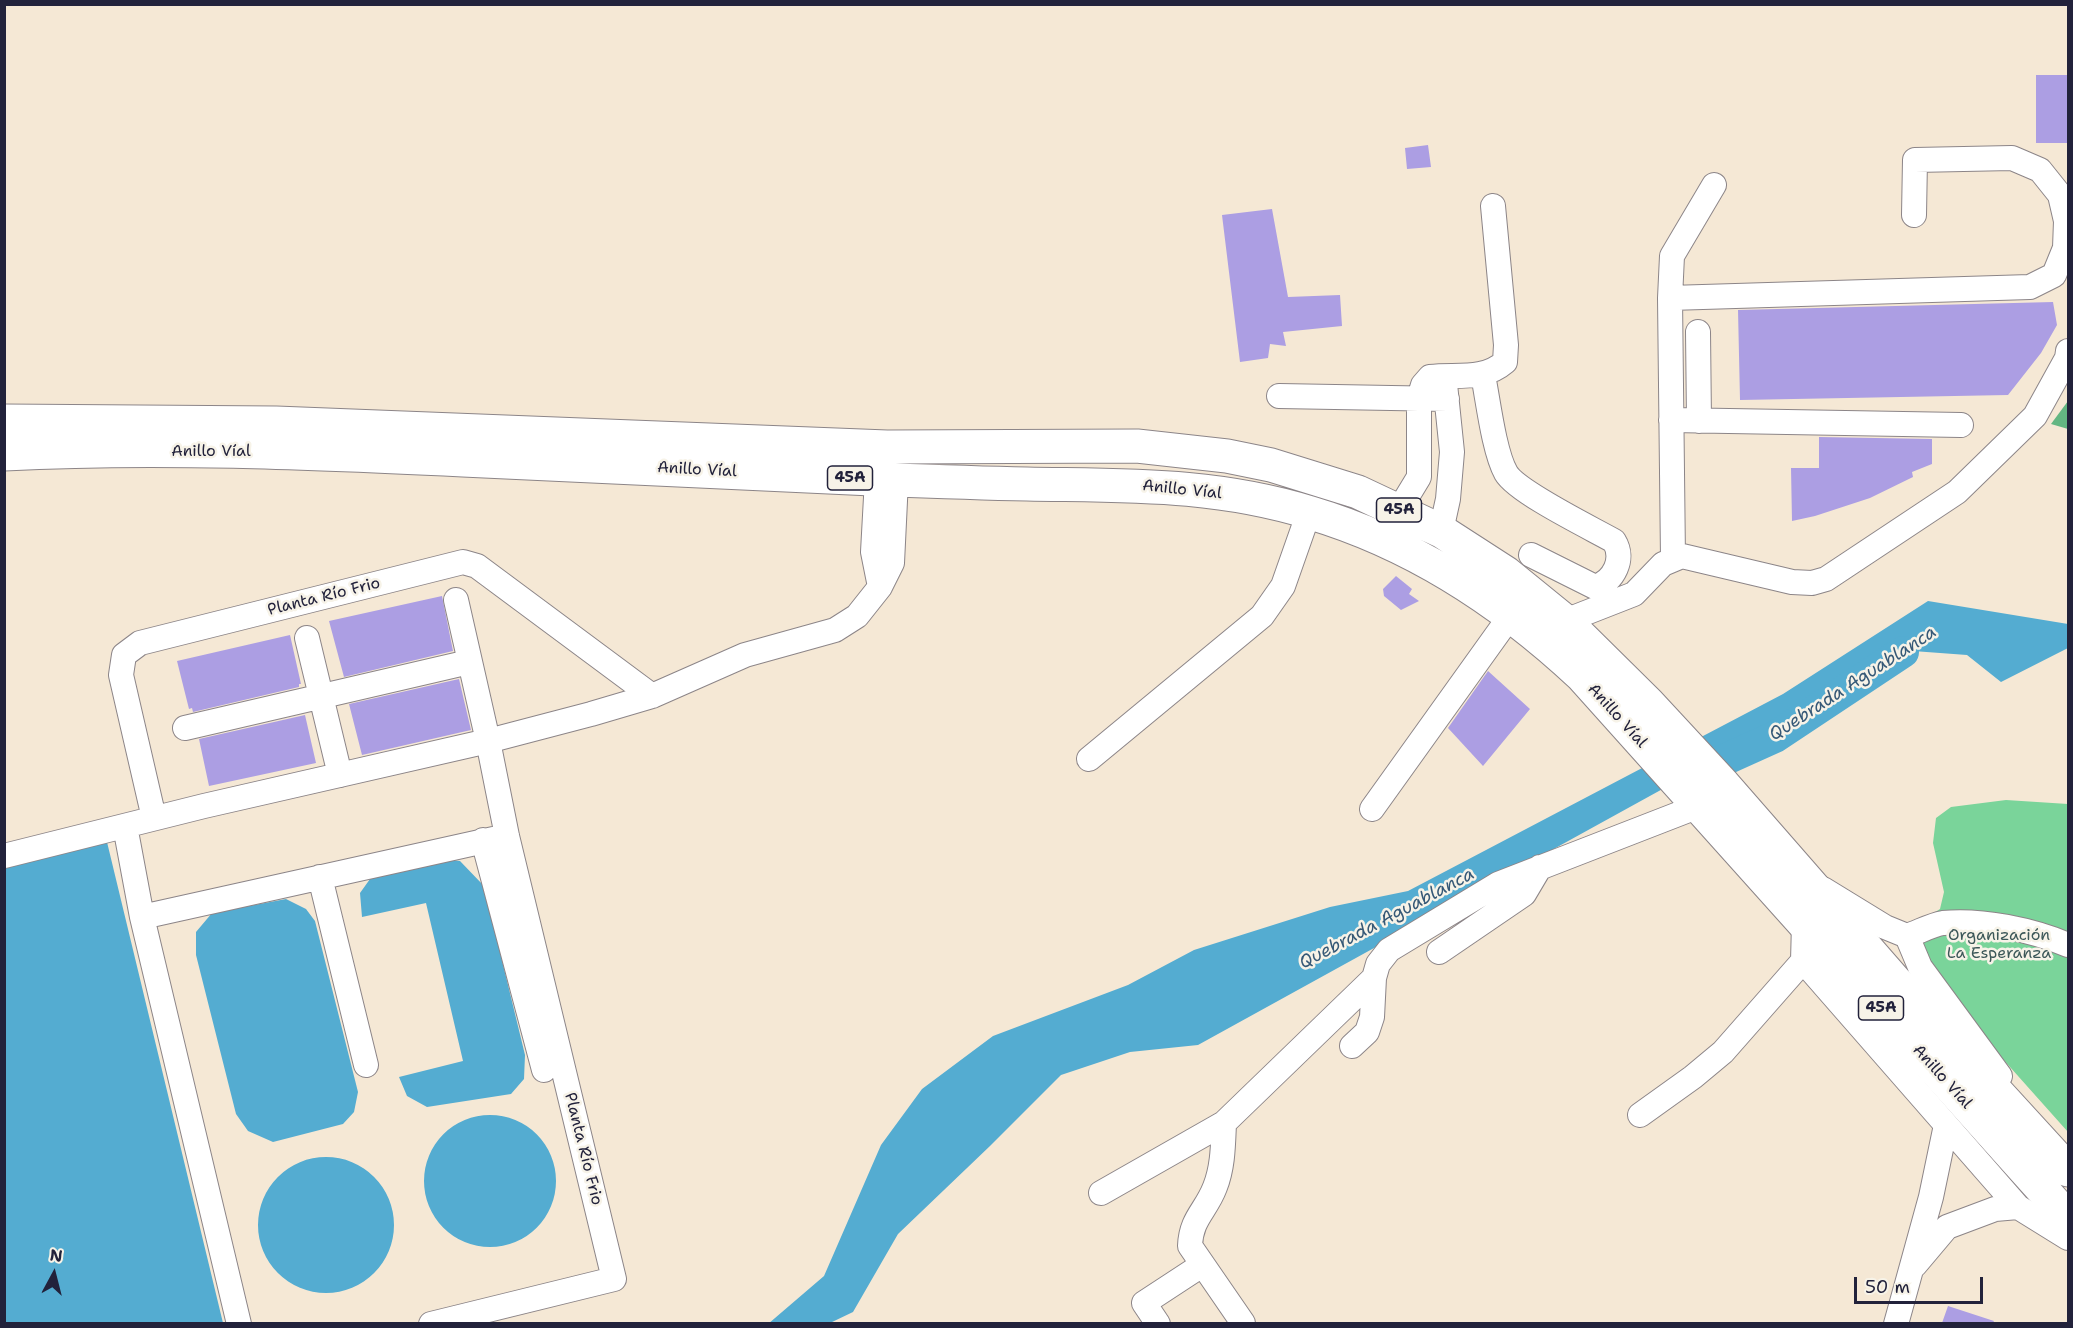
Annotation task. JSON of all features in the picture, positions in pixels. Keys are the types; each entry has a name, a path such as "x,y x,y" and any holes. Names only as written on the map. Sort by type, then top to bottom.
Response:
{"highway":[{"name":"Anillo Víal","path":"4,421 276,423 887,447 1137,446 1227,456 1271,465 1358,492 1441,531 1506,573 1565,621 1648,703 1724,785 1803,877 2068,1170"},
{"name":"Anillo Víal","path":"4,454 286,452 886,479 1142,485 1198,489 1254,498 1309,512 1372,535 1415,555 1480,593 1547,644 1581,676 2068,1218"}],"lane":[{"path":"1670,298 2030,287 2054,275 2065,248 2066,220 2060,195 2040,170 2012,158 1915,160 1914,215"},
{"path":"1673,559 1670,298 1672,256 1714,185"},
{"path":"1445,387 1495,370 1504,362 1506,345 1493,206"},
{"path":"1698,332 1699,421"},
{"path":"1565,621 1634,594 1663,564 1682,556 1792,582 1812,583 1826,579 1957,492 2035,416 2067,358 2068,351"},
{"path":"1483,375 1499,457 1506,474 1520,488 1614,541 1618,548 1619,558 1612,576 1604,584 1595,587 1531,555"},
{"path":"1399,510 1419,477 1419,398 1423,385 1430,377 1445,387"},
{"path":"1441,531 1448,499 1452,452 1445,387"},
{"path":"1279,396 1419,398"},
{"path":"1671,420 1961,425"},
{"path":"4,856 154,818 488,741 652,696 744,655 836,630 857,616 880,587 872,539 886,479"},
{"path":"1089,759 1262,616 1283,586 1309,512"},
{"name":"Planta Río Frio","path":"154,818 121,675 124,655 140,643 463,562 477,566 652,696"},
{"name":"Planta Río Frio","path":"431,1323 614,1279 495,838 488,741 456,600"},
{"path":"1372,809 1511,615"},
{"path":"307,638 340,775"},
{"path":"185,728 469,662"},
{"path":"1352,1046 1367,1032 1372,1017 1374,978 1378,963 1389,950 1498,884 1696,802"},
{"path":"125,826 142,917 239,1323"},
{"path":"142,917 495,838 544,1070"},
{"path":"1439,951 1524,894 1540,867"},
{"path":"320,877 366,1065"},
{"path":"1803,877 1885,927 1907,936 1941,924 1972,922 2014,929 2068,945"},
{"path":"1640,1115 1694,1077 1723,1052 1803,961 1804,923"},
{"path":"1907,936 1920,967 2024,1109 2045,1143"},
{"path":"1803,961 2018,1207 2068,1238"},
{"path":"1101,1192 1224,1123 1374,978"},
{"path":"1224,1123 1222,1164 1215,1188 1191,1231 1190,1246 1243,1323"},
{"path":"1896,1323 1931,1197 1946,1125"},
{"path":"1910,1271 1947,1227 1995,1209 2018,1207"},
{"path":"1158,1323 1144,1303 1202,1264"}],"green space":[{"path":"2068,401 2068,429 2051,424"},
{"name":"Organización La Esperanza","path":"2006,800 2068,804 2068,1132 1985,1039 1914,950 1926,918 1940,909 1944,892 1933,843 1936,818 1951,807"}],"water":[{"path":"1928,601 2068,624 2068,648 2001,682 1967,655 1913,651 1198,1045 1130,1052 1061,1075 898,1234 853,1312 830,1323 768,1324 824,1276 881,1145 922,1089 993,1036 1128,985 1194,950 1330,907 1408,891 1783,694"},
{"path":"107,842 223,1323 5,1323 4,866"},
{"path":"441,859 460,861 484,886 525,1055 524,1079 511,1094 427,1107 407,1096 399,1077 463,1061 426,903 362,917 360,893 370,879"},
{"path":"286,899 306,909 315,921 358,1092 354,1112 343,1124 273,1142 248,1131 236,1114 196,955 196,932 212,913"},
{"path":"490,1115 515,1120 537,1134 551,1156 556,1181 551,1206 537,1228 515,1242 490,1247 465,1242 443,1228 429,1206 424,1181 429,1156 443,1134 465,1120"},
{"path":"326,1157 352,1162 364,1168 374,1177 383,1187 389,1199 394,1225 389,1251 383,1263 374,1273 364,1282 352,1288 326,1293 300,1288 288,1282 278,1273 269,1263 263,1251 258,1225 263,1199 269,1187 278,1177 288,1168 300,1162"}],"building":[{"path":"2036,75 2068,75 2068,143 2036,143"},
{"path":"1428,145 1431,167 1407,169 1405,148"},
{"path":"1272,209 1288,297 1340,295 1342,326 1283,332 1286,346 1270,344 1268,358 1240,362 1222,215"},
{"path":"2053,302 2057,325 2041,353 2008,395 1740,400 1738,310"},
{"path":"1819,437 1932,439 1932,464 1912,472 1913,477 1870,498 1792,521 1791,468 1819,468"},
{"path":"1396,576 1412,589 1409,594 1419,601 1401,610 1384,596 1383,589"},
{"path":"442,596 453,651 344,677 329,621"},
{"path":"290,635 301,684 299,687 193,712 192,708 189,709 177,661"},
{"path":"1488,671 1530,709 1483,766 1448,728"},
{"path":"459,679 471,730 362,755 349,704"},
{"path":"305,715 316,763 209,786 199,739"},
{"path":"1948,1306 1994,1321 1993,1323 1942,1323"}],"waterway":[{"name":"Quebrada Aguablanca","path":"1684,778 1775,737 1903,652"}]}
